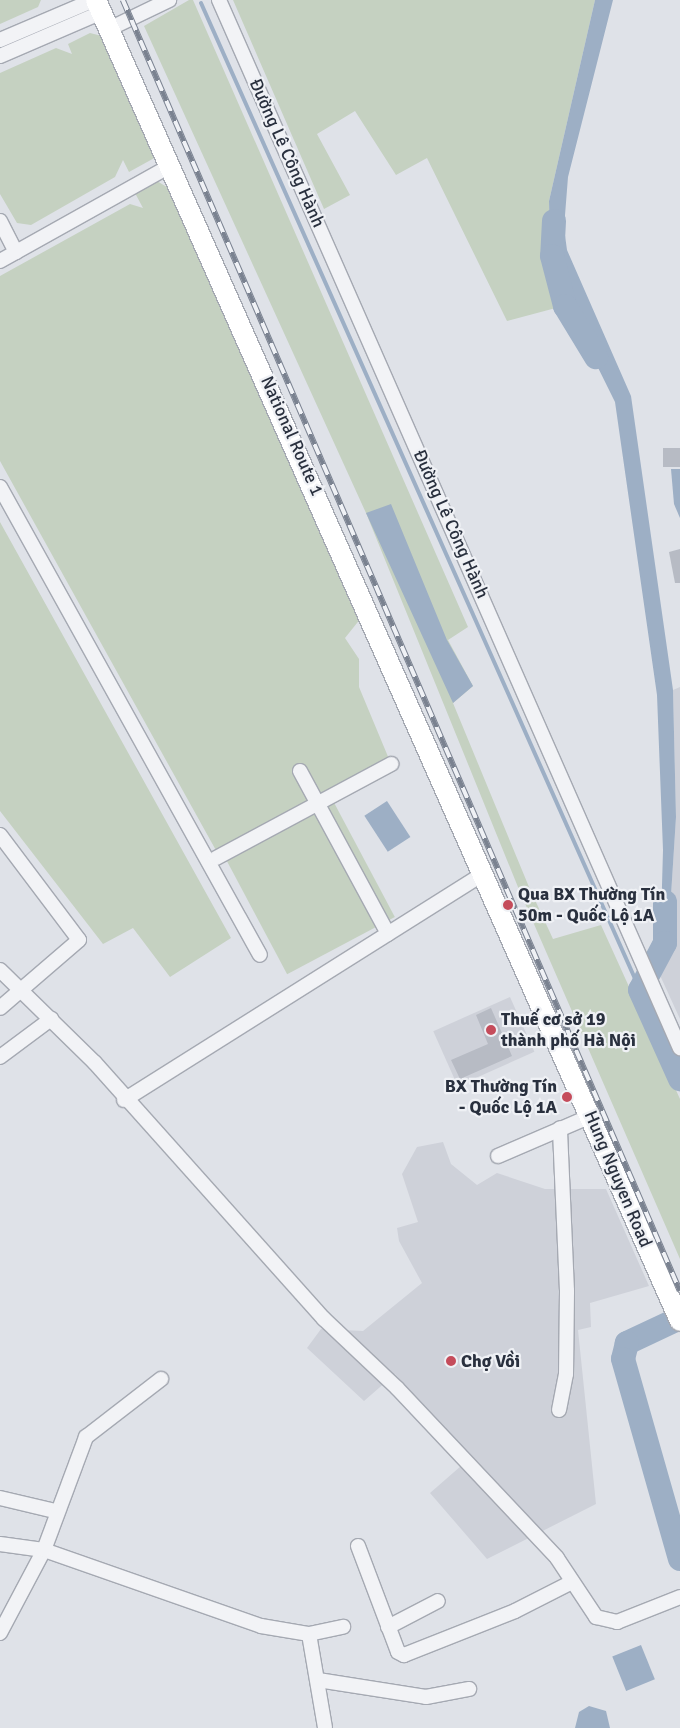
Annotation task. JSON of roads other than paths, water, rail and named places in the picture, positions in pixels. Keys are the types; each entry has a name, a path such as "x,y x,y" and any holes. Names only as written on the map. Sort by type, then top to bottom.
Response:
{"highway":[{"name":"National Route 1","path":"100,10 484,873"},
{"name":"Hung Nguyen Road","path":"484,873 680,1321"}],"street":[{"path":"0,40 100,10 169,0"},
{"name":"Đường Lê Công Hành","path":"219,0 680,1048"},
{"path":"0,56 100,10"},
{"path":"0,261 170,166"},
{"path":"0,221 16,252"},
{"path":"0,487 260,956"},
{"path":"216,858 391,764"},
{"path":"300,771 388,934"},
{"path":"0,835 79,940 0,1008"},
{"path":"124,1100 484,873"},
{"path":"0,970 51,1019 324,1319 397,1388 557,1558 596,1617 609,1624 680,1598"},
{"path":"2,1050 51,1019"},
{"path":"498,1156 591,1116"},
{"path":"559,1410 566,1374 567,1291 560,1128"},
{"path":"0,1633 44,1550 55,1511 86,1438 161,1379"},
{"path":"0,1498 55,1511"},
{"path":"0,1544 44,1550 261,1626 309,1634 343,1627"},
{"path":"358,1546 398,1652 406,1655 515,1611 572,1582"},
{"path":"388,1627 438,1601"},
{"path":"309,1634 325,1728"},
{"path":"318,1680 426,1697 469,1689"}],"water":[{"path":"595,0 613,0 568,177 564,228 567,250 631,396 673,690 676,817 669,927 653,960 649,951 661,920 663,850 657,695 615,402 567,305 550,242 549,201"},
{"path":"671,469 680,469 680,518 674,504"},
{"path":"391,504 447,640 473,686 453,703 366,513"},
{"path":"387,801 410,837 388,852 364,816"},
{"path":"641,1645 655,1679 626,1691 612,1657"},
{"path":"589,1706 606,1711 610,1728 575,1728 579,1712"}],"waterway":[{"path":"201,3 640,990"},
{"path":"554,221 552,256 565,306 596,357"},
{"path":"665,902 665,943 640,990 680,1079"},
{"path":"680,1318 627,1343 623,1359 680,1559"}],"railway":[{"path":"123,0 680,1291"}],"place":[{"name":"Qua BX Thường Tín 50m - Quốc Lộ 1A","path":"508,905"},
{"name":"Thuế cơ sở 19 thành phố Hà Nội","path":"491,1030"},
{"name":"BX Thường Tín - Quốc Lộ 1A","path":"567,1097"},
{"name":"Chợ Vồi","path":"451,1361"}]}
